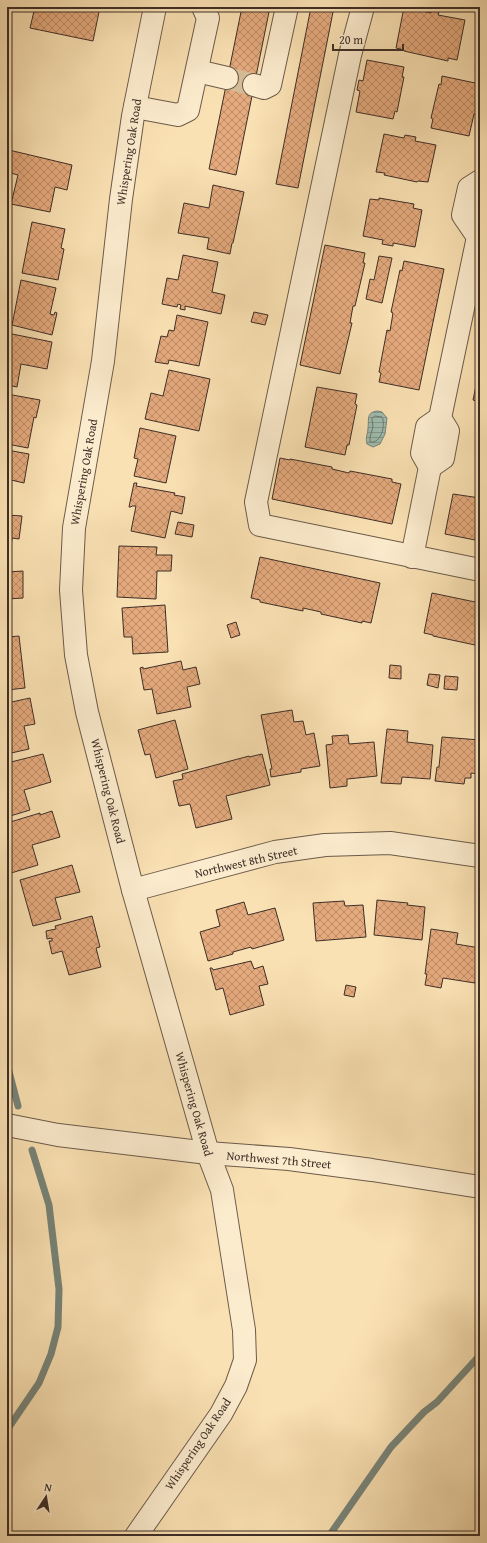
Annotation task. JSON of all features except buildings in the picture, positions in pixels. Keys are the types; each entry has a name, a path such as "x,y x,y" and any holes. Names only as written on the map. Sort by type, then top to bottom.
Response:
{"street":[{"name":"Whispering Oak Road","path":"136,1536 221,1414 236,1386 245,1360 244,1330 222,1190 208,1154 133,890 86,705 76,655 71,590 74,528 104,362 121,199 135,107 155,7"},
{"path":"135,107 178,115 188,110 208,18 203,7"},
{"path":"254,85 264,88 270,85 288,7"},
{"path":"364,7 350,55 256,502 260,525 480,570"},
{"path":"197,71 227,78"},
{"path":"412,557 430,467 422,454 427,427 440,418 479,236 463,215 469,188 480,181"},
{"name":"Northwest 8th Street","path":"133,890 276,852 325,845 390,843 480,856"},
{"name":"Northwest 7th Street","path":"7,1124 58,1135 208,1154 289,1159 480,1187"}],"water":[{"path":"378,411 382,412 387,418 385,434 380,444 373,447 366,442 368,419 370,414"}],"waterway":[{"path":"7,1064 18,1106"},
{"path":"7,1430 39,1383 51,1354 58,1327 59,1289 49,1205 32,1150"},
{"path":"329,1536 391,1447 424,1412 437,1402 480,1355"}],"tunnel":[{"path":"227,78 254,85"}]}
